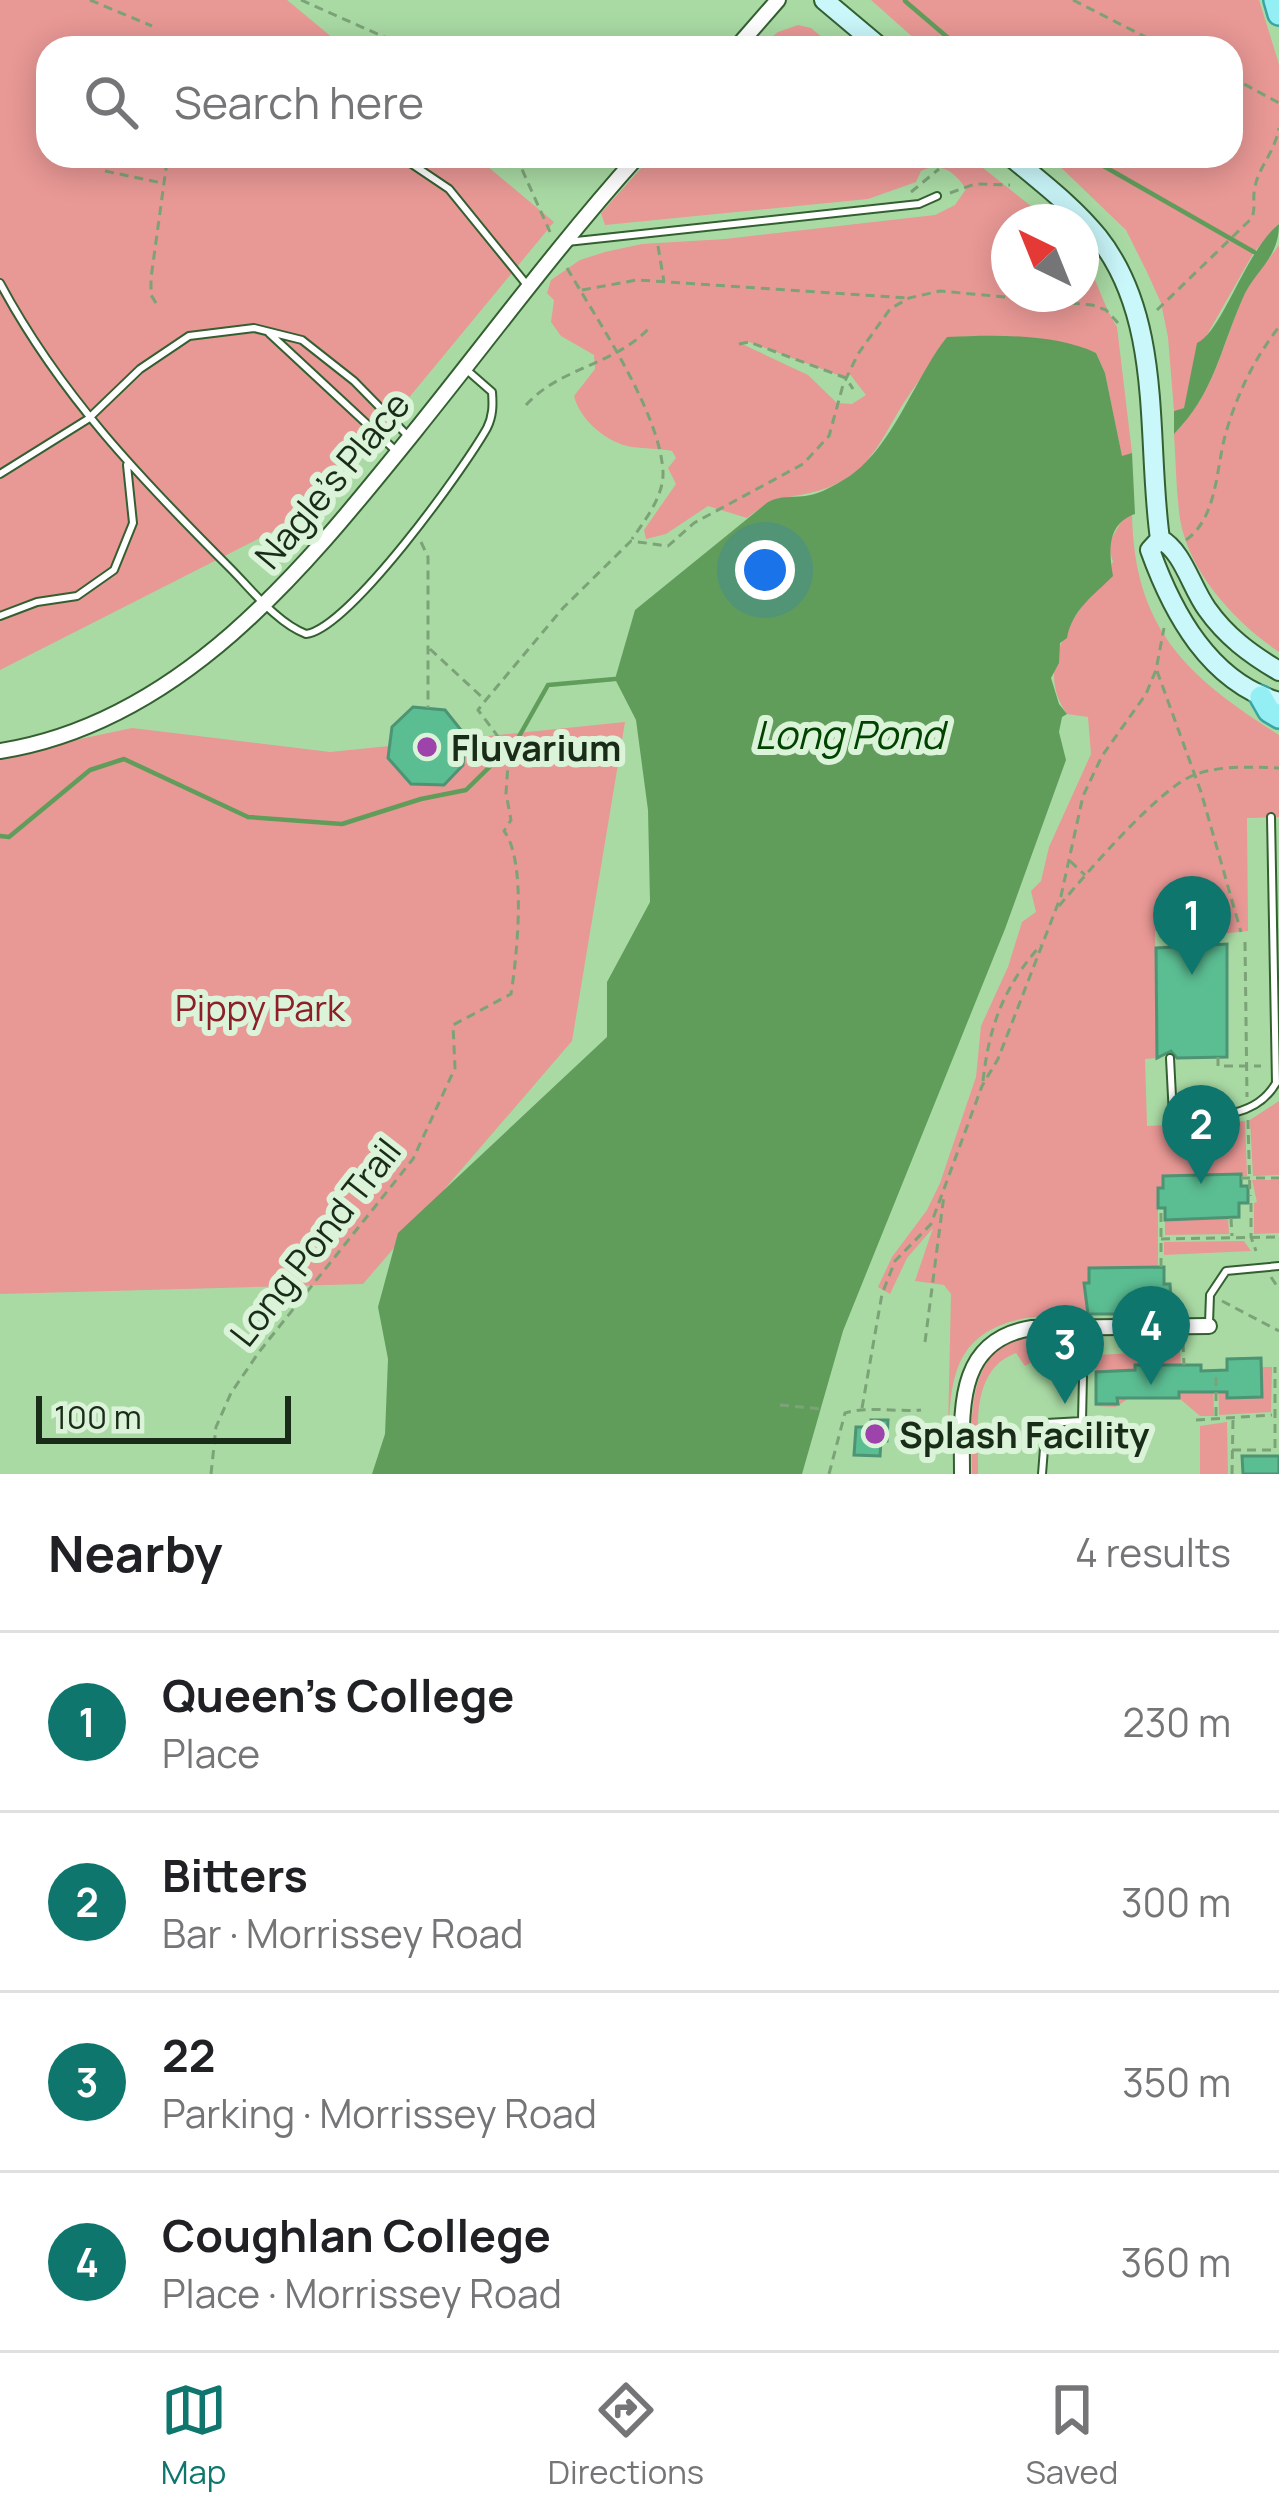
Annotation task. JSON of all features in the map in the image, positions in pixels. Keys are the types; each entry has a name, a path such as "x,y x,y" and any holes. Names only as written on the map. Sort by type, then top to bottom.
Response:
{"main road":[{"path":"824,0 867,36"},
{"path":"1275,0 1279,14"},
{"path":"1024,168 1081,218 1120,271 1142,334 1160,538 1150,550 1167,594 1188,630 1226,674 1270,699 1269,711 1279,717"},
{"path":"1160,538 1174,546 1190,582 1221,626 1279,671"}],"street":[{"path":"746,36 778,0"},
{"name":"Nagle's Place","path":"0,751 74,733 137,702 230,637 266,604 326,542 628,168"},
{"path":"962,1474 963,1394 983,1352 1017,1330 1209,1326"}],"lane":[{"path":"418,168 449,189 529,288"},
{"path":"561,248 919,204 937,196"},
{"path":"0,283 23,326 88,419 127,464 296,631 317,633 363,594 416,529 489,424 492,392 465,368"},
{"path":"0,474 88,419 140,369 189,336 254,328 302,340 354,381 409,438"},
{"path":"267,331 397,453"},
{"path":"0,616 38,602 77,596 114,570 133,523 127,464"},
{"path":"1170,1058 1173,1116 1247,1110 1262,1102 1278,1083 1271,817"},
{"path":"1209,1326 1210,1294 1226,1271 1279,1266"},
{"path":"1042,1474 1046,1424 1082,1421 1084,1328"}],"path":[{"path":"90,0 152,26"},
{"path":"111,9 114,0"},
{"path":"301,0 382,36"},
{"path":"1072,0 1143,36"},
{"path":"1243,84 1279,103"},
{"path":"1157,310 1252,218 1256,183 1274,151 1279,128"},
{"path":"156,303 151,278 166,168"},
{"path":"430,649 485,701 562,608 631,541 653,508 664,474 654,434 522,168"},
{"path":"911,192 939,170"},
{"path":"105,171 164,183"},
{"path":"937,196 975,184 1010,185"},
{"path":"658,244 664,282"},
{"path":"580,290 637,280 909,298 940,291 1092,305 1106,310 1118,323"},
{"path":"631,541 668,546 694,523 803,464 829,436 858,354 890,309 909,298"},
{"path":"526,405 552,381 616,353 650,327"},
{"path":"1185,541 1201,526 1240,397 1257,356 1279,327"},
{"path":"739,344 749,342 846,378 853,389"},
{"path":"416,529 428,557 428,708"},
{"path":"862,1408 882,1294 896,1261 931,1224 1054,912 1083,796 1102,756 1146,694 1164,628"},
{"path":"1156,670 1195,774 1241,932"},
{"name":"Long Pond Trail","path":"211,1474 216,1427 231,1393 413,1160 455,1068 453,1025 512,994 519,944 517,888 510,838 504,831 511,820 506,793 509,751 478,710 485,701"},
{"path":"1054,912 1141,818 1195,774 1235,767 1279,768"},
{"path":"1069,860 1086,875"},
{"path":"1245,942 1247,1100"},
{"path":"982,1086 992,1026 1004,994 1042,943"},
{"path":"1218,1057 1218,1066 1276,1066"},
{"path":"1248,1120 1251,1237 1256,1251"},
{"path":"1241,1178 1279,1178"},
{"path":"925,1342 945,1190"},
{"path":"1161,1208 1161,1267"},
{"path":"1232,1218 1232,1238"},
{"path":"1161,1239 1279,1237"},
{"path":"1270,1276 1279,1289"},
{"path":"1210,1294 1279,1331"},
{"path":"1182,1327 1184,1365"},
{"path":"1232,1450 1275,1450 1275,1367"},
{"path":"1216,1377 1216,1418"},
{"path":"780,1406 822,1409"},
{"path":"829,1474 844,1413 862,1408 921,1410"},
{"path":"1196,1420 1274,1414"},
{"path":"1232,1474 1233,1417"}],"green space":[{"path":"0,0 287,0 330,36 36,36 36,168 489,168 554,222 317,509 0,670"},
{"path":"871,0 1259,0 1279,64 1279,224 1254,252 1203,342 1184,408 1174,411 1161,303 1126,230 1061,168 1243,168 1243,36 912,36"},
{"path":"798,25 821,36 773,36"},
{"path":"641,168 932,168 921,171 916,182 868,199 605,225 601,213"},
{"path":"941,168 983,168 1028,204 991,204 991,312 1099,312 1099,291 1117,327 1132,453 1122,457 1105,373 1096,353 1041,340 947,337 878,445 853,474 828,487 772,503 747,518 708,506 666,534 646,539 644,530 676,484 668,468 676,458 672,451 613,441 582,414 574,396 595,369 594,355 561,336 551,322 554,300 547,293 551,280 580,260 642,244 935,215 955,205 966,189","holes":["749,342 846,378 849,373 866,395 852,404 837,403 808,375 742,344"]},
{"path":"1279,245 1279,652 1231,611 1193,558 1180,519 1174,434 1207,388 1244,294"},
{"path":"1132,514 1143,589 1172,646 1218,692 1279,735 1279,817 1247,818 1248,931 1155,931 1157,1058 1145,1059 1147,1126 1245,1121 1247,1176 1163,1176 1163,1188 1158,1189 1158,1267 1089,1268 1089,1283 1084,1284 1088,1314 1032,1317 981,1336 955,1375 948,1432 951,1294 944,1285 915,1281 933,1228 907,1258 890,1294 878,1287 940,1183 976,1077 981,1026 1022,922 1036,912 1031,891 1041,881 1049,847 1091,754 1088,717 1067,714 1057,694 1057,654 1113,562 1108,545 1122,520"},
{"name":"Pippy Park","path":"625,722 572,1041 363,1284 0,1294 0,756 132,728 330,752"},
{"path":"1279,1101 1279,1175 1253,1176 1250,1120"},
{"path":"1252,1180 1279,1180 1279,1233 1254,1234 1257,1202"},
{"path":"1228,1218 1229,1234 1165,1235 1165,1220"},
{"path":"1244,1241 1251,1251 1164,1255 1164,1242"},
{"path":"1078,1335 1069,1355 1042,1356 1025,1366 1016,1353 990,1374 979,1404 978,1474 972,1474 975,1394 989,1359 1022,1338"},
{"path":"1180,1351 1181,1365 1136,1365 1135,1370 1107,1375 1118,1403 1117,1398 1129,1398 1116,1407 1095,1406 1095,1355"},
{"path":"1261,1367 1272,1367 1271,1412 1219,1415 1218,1377 1226,1377 1227,1397 1261,1397"},
{"path":"1206,1377 1213,1377 1214,1416 1200,1416 1179,1398 1179,1392 1205,1392"},
{"path":"1227,1422 1228,1474 1200,1474 1200,1426"}],"water":[{"path":"1279,224 1275,247 1242,300 1207,388 1174,434 1174,411 1184,408 1197,343 1216,323 1256,252"},
{"name":"Long Pond","path":"947,337 1043,339 1096,353 1105,373 1122,456 1132,453 1135,514 1114,532 1113,576 1079,611 1060,643 1059,663 1051,678 1067,714 1059,732 1066,760 1005,929 843,1331 802,1474 372,1474 385,1434 388,1359 378,1307 398,1233 607,1037 607,982 650,902 648,810 636,720 615,679 635,610 768,502 818,493 858,470 887,436"}],"building":[{"name":"Fluvarium","path":"413,707 445,710 465,735 463,765 444,785 411,784 388,758 392,727"},
{"path":"1227,944 1227,1057 1177,1058 1171,1051 1157,1058 1156,948"},
{"path":"1241,1174 1241,1186 1248,1186 1248,1203 1239,1203 1239,1217 1165,1220 1165,1208 1158,1208 1163,1176"},
{"path":"1164,1267 1171,1300 1165,1300 1165,1314 1088,1314 1084,1283 1089,1283 1089,1268"},
{"path":"1261,1358 1262,1397 1179,1392 1179,1398 1117,1398 1118,1404 1096,1404 1096,1372 1135,1370 1135,1365 1227,1370 1227,1359"},
{"name":"Splash Facility","path":"871,1420 888,1420 880,1456 854,1455 856,1427 871,1427"},
{"path":"1242,1456 1279,1456 1279,1474 1243,1474"}],"waterway":[{"path":"905,1 946,36"},
{"path":"1107,168 1254,252"},
{"path":"0,836 9,837 90,770 124,759 248,817 342,824 466,790 517,740 548,685 615,679"}],"place":[{"name":"Fluvarium","path":"427,747"},
{"name":"Queen's College","path":"1192,975"},
{"name":"Bitters","path":"1201,1184"},
{"name":"Coughlan College","path":"1151,1385"},
{"name":"22","path":"1065,1404"},
{"name":"Splash Facility","path":"875,1434"}]}
